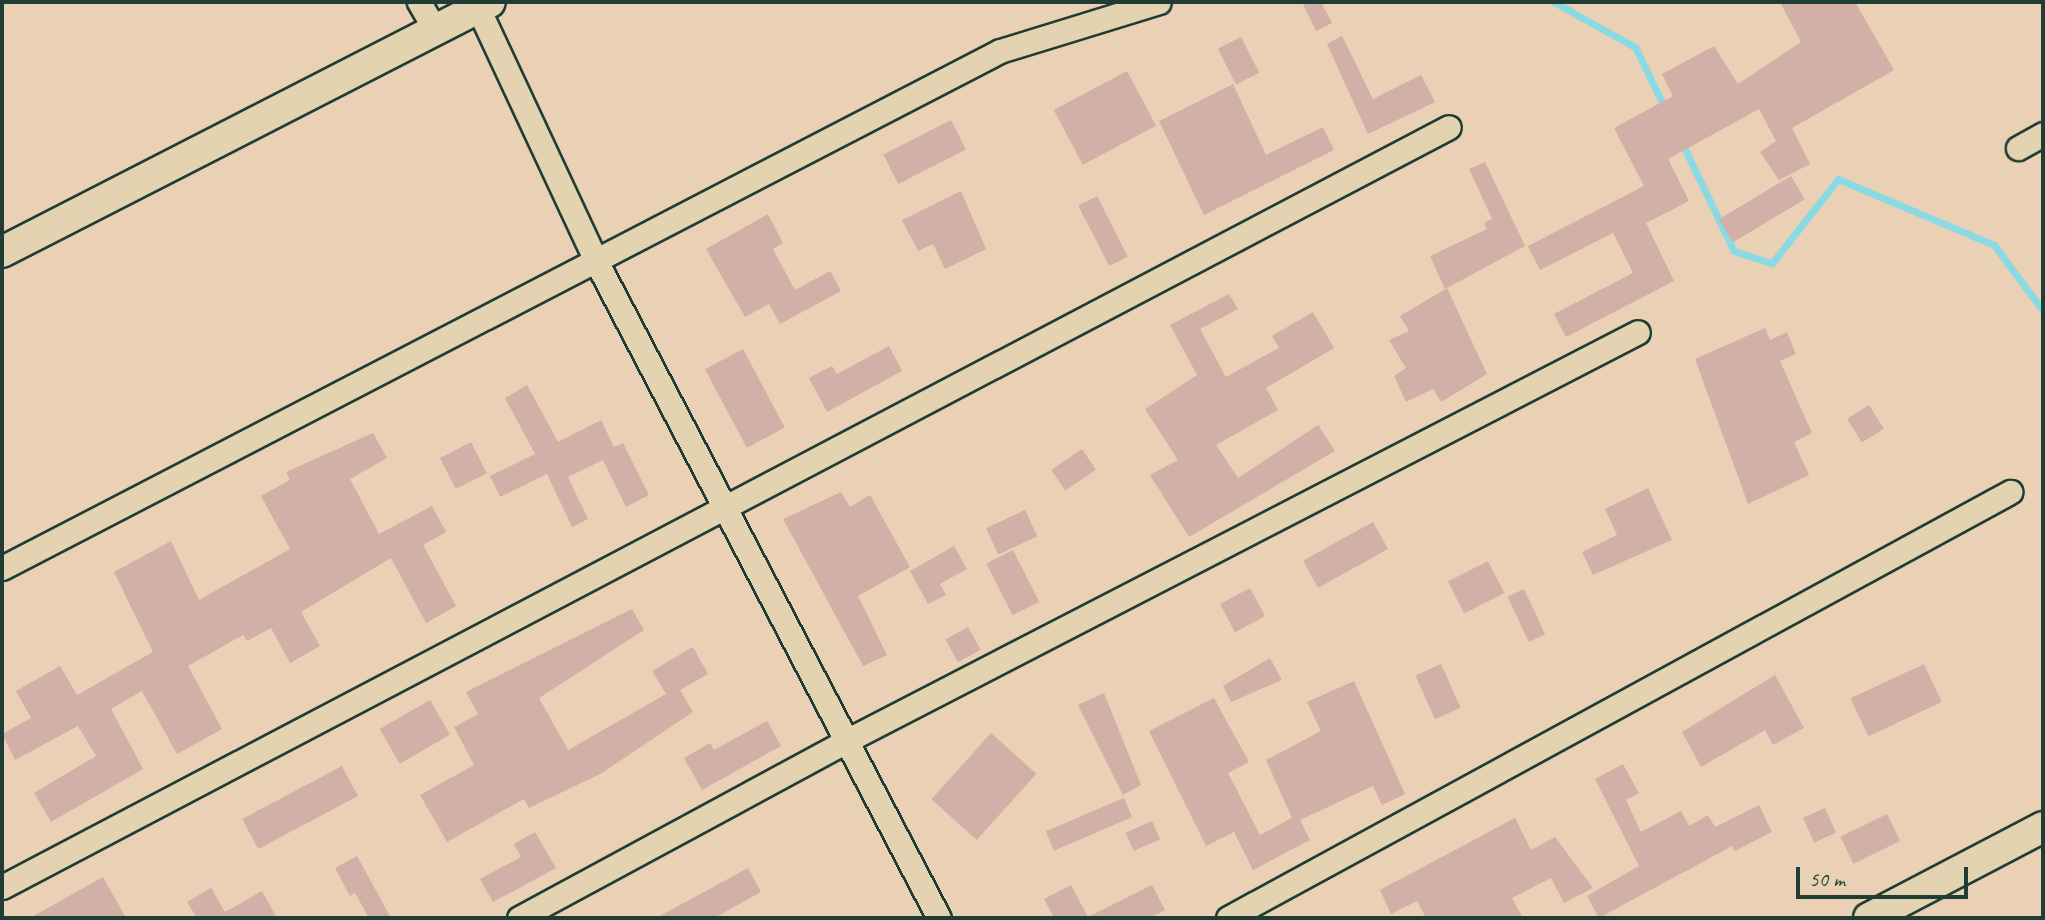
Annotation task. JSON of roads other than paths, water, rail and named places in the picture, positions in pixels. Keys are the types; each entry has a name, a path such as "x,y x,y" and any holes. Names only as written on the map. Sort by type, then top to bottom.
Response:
{"street":[{"path":"419,2 435,30"},
{"path":"2,568 1000,51 1159,2"},
{"path":"2,252 484,5 595,259 722,508 939,918"},
{"path":"2,887 1449,127"},
{"path":"2018,148 2043,134"},
{"path":"519,918 846,741 1638,332"},
{"path":"1228,918 2010,492"},
{"path":"1869,918 2043,827"}],"waterway":[{"path":"1554,2 1635,47 1665,108"},
{"path":"1681,141 1734,251 1772,263 1838,179 1994,245 2043,311"}]}
